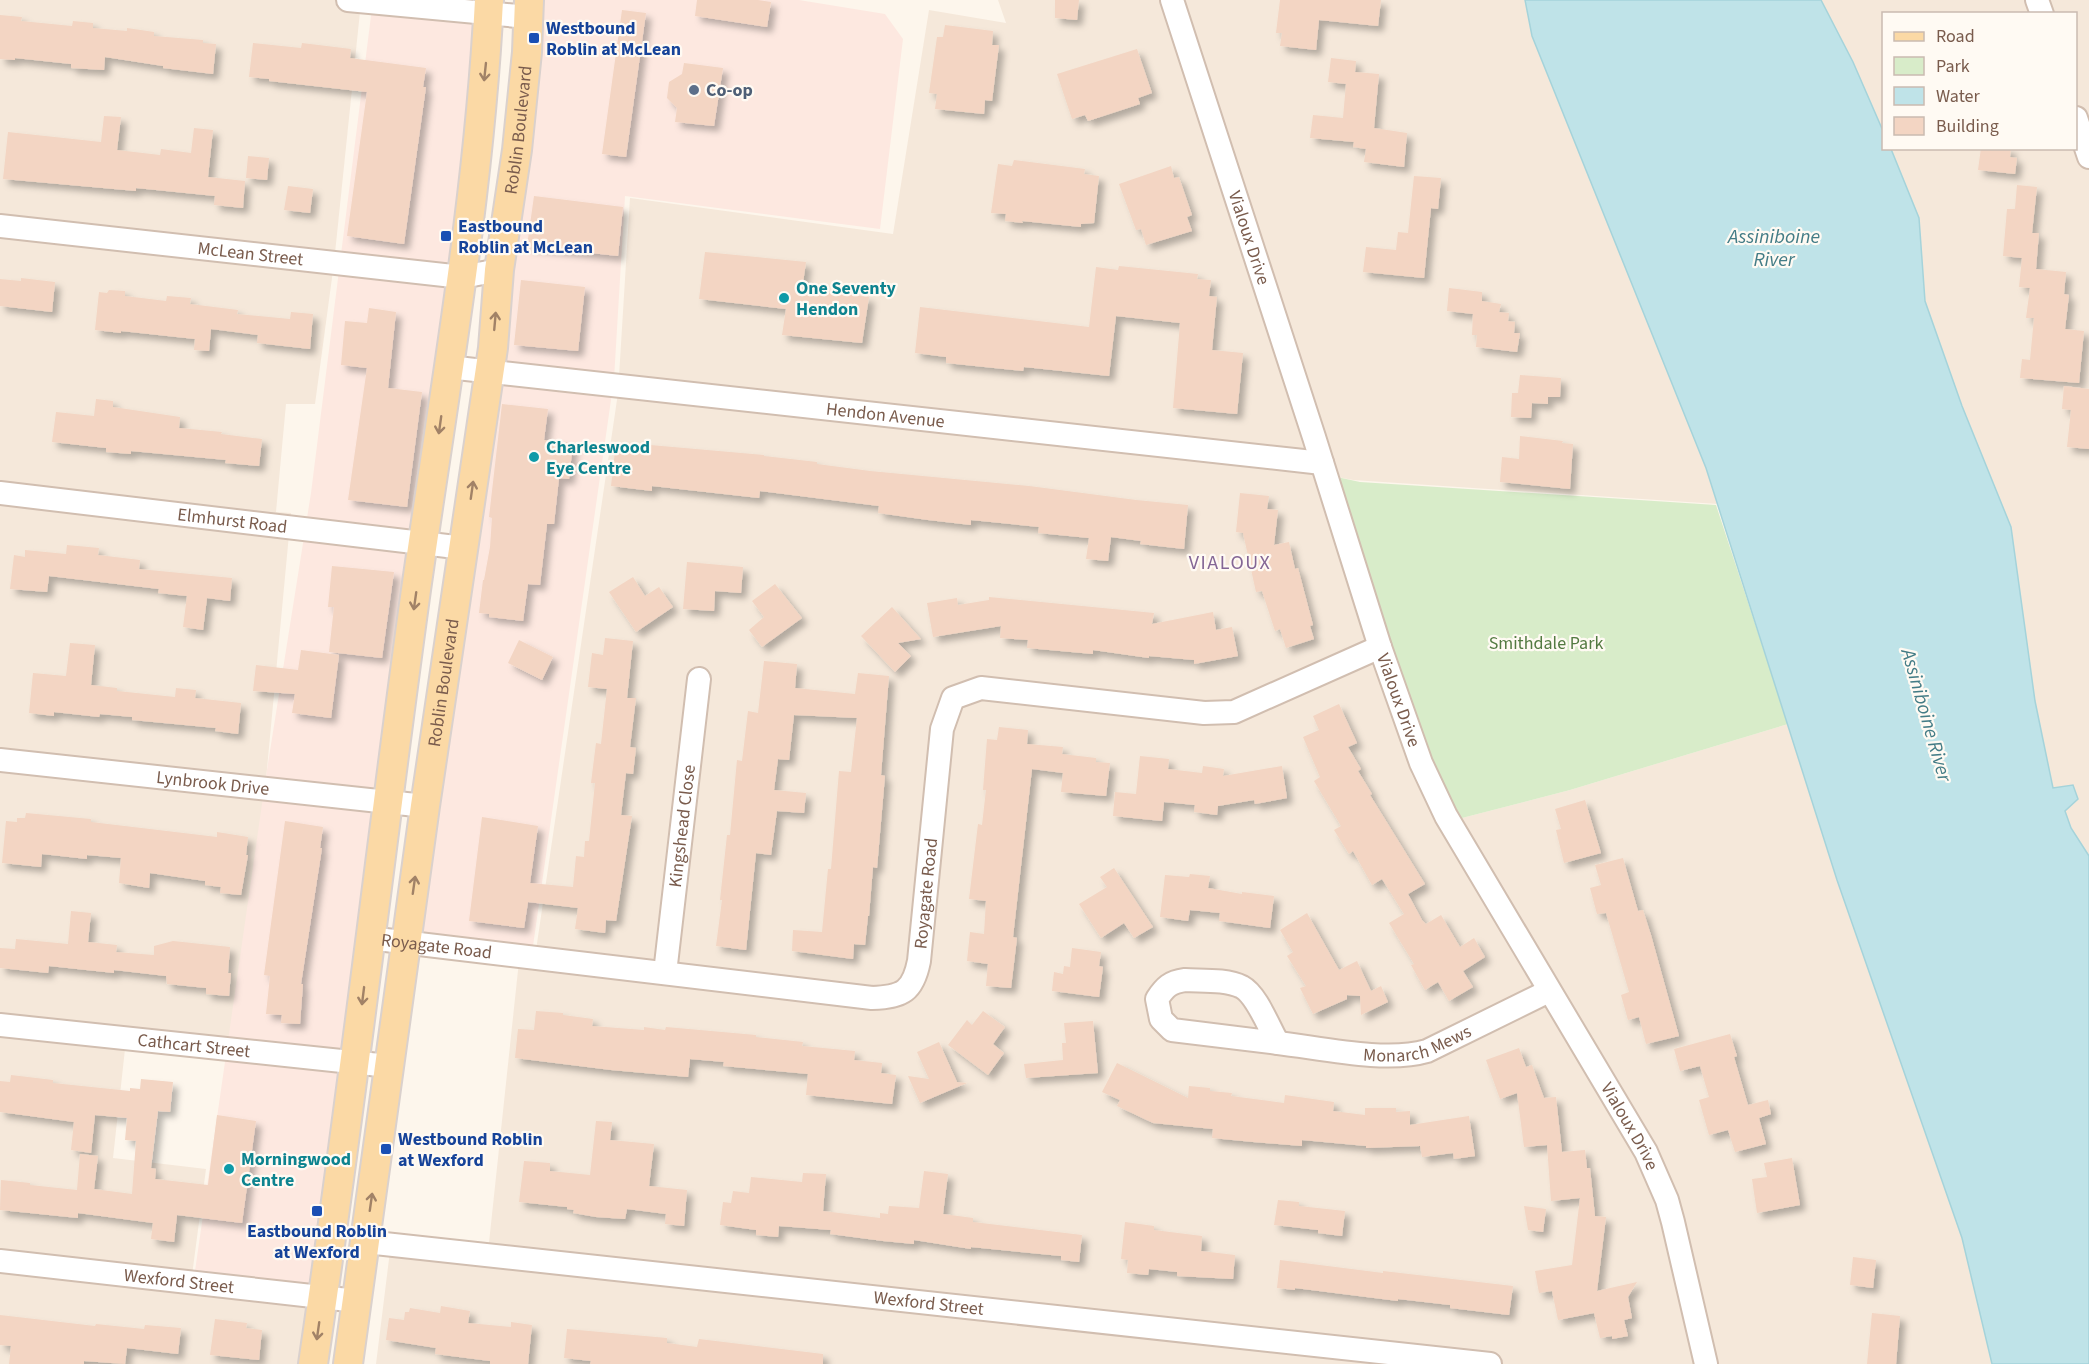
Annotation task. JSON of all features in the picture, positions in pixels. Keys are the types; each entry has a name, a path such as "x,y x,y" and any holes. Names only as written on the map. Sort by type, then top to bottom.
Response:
{"main road":[{"path":"313,1364 355,1063 387,802 462,277 488,44 489,7"},
{"name":"Roblin Boulevard","path":"348,1364 425,806 490,372 499,270 518,150 528,9"}],"street":[{"path":"348,0 528,9"},
{"name":"Vialoux Drive","path":"1172,0 1380,647 1421,763 1446,816 1631,1125 1659,1179 1673,1222 1706,1364"},
{"path":"2077,121 2089,157"},
{"name":"McLean Street","path":"0,226 462,277 499,270"},
{"name":"Hendon Avenue","path":"448,367 1322,463"},
{"name":"Elmhurst Road","path":"0,493 464,548"},
{"name":"Royagate Road","path":"369,938 872,998 889,998 903,993 913,983 919,961 942,729 953,698 981,688 1204,713 1234,712 1380,647"},
{"name":"Kingshead Close","path":"665,973 699,679"},
{"name":"Lynbrook Drive","path":"0,760 425,806"},
{"name":"Monarch Mews","path":"1278,1043 1254,999 1243,988 1231,984 1185,980 1172,982 1163,989 1157,999 1161,1019 1172,1030 1278,1043 1391,1056 1427,1051 1549,991"},
{"name":"Cathcart Street","path":"0,1025 389,1066"},
{"name":"Wexford Street","path":"366,1242 1490,1364"},
{"name":"Wexford Street","path":"0,1262 357,1301"}],"shaded area":[{"path":"0,0 483,0 483,8 361,2 334,263 315,404 286,404 276,512 291,513 265,790 233,1051 126,1040 113,1158 206,1169 191,1283 323,1297 313,1364 0,1364"},
{"path":"532,0 799,0 885,14 903,39 880,229 625,196 614,379 532,953 412,938"},
{"path":"998,0 1525,0 1532,36 1706,468 1718,504 1353,480 1317,473 1412,775 1440,829 1462,818 1570,790 1788,724 1837,880 1962,1238 1992,1364 376,1364 391,1243 488,1252 519,961 535,957 618,393 630,198 893,234 929,10 1006,23"},
{"path":"1821,0 2089,0 2089,856 2071,828 2065,811 2072,785 2053,788 2035,701 1962,406 1925,301 1919,218 1891,150 2077,150 2077,12 1882,12 1882,129 1853,62"},
{"path":"372,8 484,18 317,1291 194,1278 266,776 311,493"}],"green space":[{"name":"Smithdale Park","path":"1337,477 1360,482 1716,505 1788,724 1570,790 1462,818 1431,766"}],"water":[{"name":"Assiniboine River","path":"1525,0 1821,0 1853,62 1882,129 1882,150 1891,150 1919,218 1925,301 1962,406 2011,527 2035,701 2053,788 2073,785 2078,799 2065,811 2071,828 2089,856 2089,1364 1992,1364 1962,1238 1837,880 1706,468 1532,36"}],"building":[{"path":"697,0 771,2 767,27 695,16"},
{"path":"1055,0 1079,0 1077,20 1055,18"},
{"path":"1280,0 1381,0 1378,26 1319,20 1316,50 1280,46 1282,33 1276,33"},
{"path":"622,10 646,13 626,157 602,154"},
{"path":"0,15 22,17 21,21 72,26 73,21 93,23 93,28 127,31 127,28 154,32 154,36 203,40 203,43 216,44 213,74 163,68 163,66 105,57 104,70 71,68 71,64 15,58 15,60 0,59"},
{"path":"945,25 993,31 992,45 999,45 992,101 985,100 984,114 935,109 937,94 929,93 937,37 943,37"},
{"path":"253,43 301,48 302,43 351,49 350,58 426,68 423,87 426,87 404,244 347,236 367,92 249,77"},
{"path":"1137,49 1152,93 1138,98 1140,104 1088,121 1085,115 1072,119 1057,74"},
{"path":"1331,58 1356,61 1355,72 1379,74 1374,128 1407,133 1404,167 1364,162 1366,149 1353,147 1354,142 1310,138 1313,115 1343,118 1346,84 1328,82"},
{"name":"Co-op","path":"684,63 723,68 714,126 675,122 677,108 667,98 669,82 682,74"},
{"path":"104,116 121,117 117,150 160,155 161,149 191,153 194,128 213,130 208,177 245,181 243,208 214,205 215,196 3,179 8,132 101,142"},
{"path":"1981,150 2011,150 2010,157 2017,158 2015,174 1978,170"},
{"path":"248,156 269,158 267,180 246,178"},
{"path":"1014,160 1085,169 1084,174 1099,176 1094,223 1081,224 1081,227 1022,221 1023,223 1005,221 1006,214 991,213 998,164 1012,166"},
{"path":"1171,166 1174,178 1179,177 1192,215 1187,217 1192,231 1146,245 1141,229 1136,230 1119,184"},
{"path":"1414,176 1441,178 1438,209 1431,208 1424,278 1363,272 1366,247 1396,250 1398,232 1408,233"},
{"path":"2017,185 2037,187 2032,233 2039,233 2036,269 2066,272 2064,294 2069,295 2065,329 2084,331 2079,383 2020,378 2022,359 2030,360 2034,318 2026,318 2030,288 2019,287 2022,258 2003,256 2007,209 2015,209"},
{"path":"288,186 313,189 310,213 284,210"},
{"path":"534,196 623,207 618,256 527,246"},
{"name":"One Seventy Hendon","path":"705,252 806,262 802,290 869,297 862,343 782,335 786,309 699,299"},
{"path":"1119,266 1198,274 1197,279 1211,280 1209,296 1217,297 1212,350 1243,353 1237,414 1173,408 1180,323 1116,316 1109,376 1024,367 1023,371 946,363 946,357 915,353 920,307 1089,327 1096,267 1118,270"},
{"path":"21,278 55,282 52,312 0,306 0,279 21,281"},
{"path":"521,280 585,287 578,351 514,345"},
{"path":"1449,288 1482,292 1482,301 1501,304 1499,312 1509,313 1508,321 1515,322 1514,333 1520,333 1517,352 1476,347 1477,335 1472,335 1473,314 1447,311"},
{"path":"109,290 125,291 125,296 166,301 167,296 191,298 190,304 238,310 237,314 290,319 291,312 313,314 310,349 257,343 258,335 211,329 209,351 194,350 195,339 95,330 99,292 107,293"},
{"path":"369,308 396,312 388,388 422,392 407,507 348,500 367,368 341,365 345,321 367,323"},
{"path":"1520,375 1561,378 1560,397 1548,397 1548,404 1532,403 1531,418 1511,417 1512,393 1518,393"},
{"path":"2064,386 2089,389 2089,449 2067,447 2071,410 2062,409"},
{"path":"96,399 113,401 113,407 180,417 179,428 262,439 259,466 225,463 226,460 131,451 131,454 106,452 106,448 52,442 56,412 94,416"},
{"path":"502,404 548,409 544,440 573,443 569,479 559,478 554,524 547,524 540,585 528,584 523,621 489,617 489,614 479,613 490,547 492,518 489,517"},
{"path":"1520,436 1573,444 1570,489 1500,482 1502,457 1519,459"},
{"path":"616,442 764,455 870,471 1029,486 1188,505 1184,549 1140,544 1141,541 1111,537 1108,561 1086,559 1089,538 1038,533 1039,527 971,520 971,525 928,520 878,513 879,506 760,491 759,498 652,486 652,491 611,486"},
{"path":"1240,493 1269,496 1267,509 1278,510 1274,545 1289,542 1313,625 1310,626 1314,639 1286,648 1280,629 1275,631 1262,591 1256,592 1243,533 1236,532"},
{"path":"67,545 99,548 98,555 140,560 139,569 232,578 230,601 207,598 203,630 183,627 187,596 158,593 159,589 49,576 47,592 10,589 14,555 25,557 25,550 66,554"},
{"path":"687,562 743,567 741,593 715,591 714,611 683,609"},
{"path":"332,566 394,572 382,658 329,652 334,607 328,607"},
{"path":"633,577 645,596 659,587 673,607 636,632 609,592"},
{"path":"775,584 802,618 762,647 749,630 764,617 752,601"},
{"path":"989,597 1154,613 1152,624 1213,612 1216,630 1232,627 1238,656 1194,664 1194,660 1149,656 1149,658 1093,650 1093,654 1027,648 1028,640 1000,638 1001,626 933,637 927,603 957,598 958,605 989,600"},
{"path":"892,607 921,639 898,643 911,656 895,672 861,636"},
{"path":"605,638 633,641 627,698 636,698 630,747 636,748 633,774 626,773 621,815 632,816 616,921 606,920 605,933 575,929 578,908 528,902 524,928 469,921 482,817 538,826 530,883 573,887 576,856 584,857 585,841 589,841 595,783 591,783 596,743 601,744 607,689 588,687 592,653 603,655"},
{"path":"519,640 553,657 542,680 508,663"},
{"path":"70,643 95,645 91,685 117,688 117,691 175,697 176,688 196,690 195,698 241,703 238,734 215,731 216,728 132,720 132,717 100,714 99,717 54,712 54,716 29,713 33,673 66,676"},
{"path":"301,650 339,655 331,718 292,713 295,694 253,691 256,665 298,670"},
{"path":"764,661 797,664 795,688 855,694 858,673 889,676 881,775 885,776 877,868 873,867 865,945 854,944 853,959 792,951 793,930 822,932 828,869 831,869 839,771 851,772 857,718 794,715 789,760 778,759 774,790 806,793 804,813 777,811 771,855 756,853 746,950 716,946 737,760 742,761 748,711 758,713"},
{"path":"1339,704 1357,743 1348,747 1361,769 1358,771 1372,794 1370,795 1425,884 1408,894 1422,920 1426,924 1441,915 1460,947 1474,938 1485,957 1463,971 1473,987 1449,1001 1438,982 1425,990 1411,965 1414,964 1389,923 1404,914 1382,879 1372,885 1353,851 1349,854 1334,830 1341,826 1314,781 1320,777 1303,737 1319,730 1313,716"},
{"path":"999,727 1028,730 1027,744 1063,747 1062,754 1096,758 1096,762 1110,763 1106,796 1061,792 1063,773 1032,769 1013,937 1017,938 1011,988 986,986 988,964 967,961 970,932 984,934 986,901 969,899 978,824 982,825 986,790 983,790 987,739 997,740"},
{"path":"1140,756 1169,759 1168,769 1202,773 1203,766 1224,769 1223,776 1282,766 1287,798 1255,804 1254,800 1218,806 1217,815 1194,812 1195,805 1164,802 1162,821 1113,816 1115,792 1136,794"},
{"path":"1585,800 1601,853 1564,863 1556,830 1561,829 1555,809"},
{"path":"26,813 91,819 91,822 217,837 217,832 248,837 246,855 248,855 241,895 220,893 221,887 205,885 205,881 150,873 149,888 119,883 121,858 87,855 87,859 42,854 41,867 2,863 6,821 17,822 17,818 25,818"},
{"path":"285,821 323,827 320,848 322,848 301,984 303,984 300,1024 281,1023 282,1015 266,1014 270,976 264,975"},
{"path":"1623,858 1638,911 1643,910 1651,935 1679,1036 1646,1044 1639,1017 1628,1020 1621,995 1629,992 1606,913 1597,914 1590,888 1601,885 1595,865"},
{"path":"1114,868 1153,927 1134,938 1124,923 1101,938 1079,904 1107,887 1100,877"},
{"path":"1190,874 1210,876 1208,888 1242,894 1242,892 1274,896 1270,928 1219,921 1220,913 1190,910 1188,921 1160,917 1165,875 1189,877"},
{"path":"71,911 91,913 88,942 117,945 116,952 154,955 154,946 173,941 230,947 229,996 206,994 206,988 167,984 166,976 49,966 48,973 0,968 0,948 15,949 16,939 68,944"},
{"path":"1307,913 1339,970 1357,961 1371,991 1381,986 1388,1002 1361,1015 1360,996 1347,995 1347,999 1313,1014 1300,988 1306,986 1287,956 1293,952 1280,930"},
{"path":"1072,948 1101,952 1099,966 1103,967 1099,997 1052,991 1054,972 1063,974 1064,966 1070,967"},
{"path":"536,1011 593,1019 592,1026 644,1030 644,1027 665,1030 666,1027 756,1035 756,1037 803,1042 802,1046 855,1051 854,1060 882,1063 881,1073 896,1075 892,1104 806,1095 808,1074 723,1066 724,1062 690,1059 688,1077 515,1058 518,1029 534,1030"},
{"path":"983,1011 1005,1027 993,1044 1004,1053 988,1075 948,1045 967,1020 972,1025"},
{"path":"1093,1021 1098,1073 1026,1078 1024,1064 1063,1060 1062,1043 1066,1043 1064,1023"},
{"path":"1730,1034 1748,1105 1768,1100 1771,1114 1759,1118 1766,1144 1735,1152 1728,1130 1709,1135 1699,1100 1709,1097 1700,1066 1680,1071 1674,1049"},
{"path":"939,1042 957,1082 967,1083 920,1103 908,1076 929,1079 917,1052"},
{"path":"1519,1048 1526,1067 1532,1065 1544,1098 1556,1097 1562,1152 1585,1150 1587,1168 1590,1168 1595,1216 1606,1217 1597,1291 1637,1282 1628,1297 1632,1318 1624,1320 1628,1336 1612,1339 1612,1336 1600,1338 1594,1313 1558,1320 1552,1291 1539,1293 1535,1271 1572,1265 1580,1198 1551,1201 1547,1145 1524,1147 1517,1093 1500,1099 1486,1060"},
{"path":"1117,1063 1188,1098 1189,1086 1232,1093 1231,1096 1284,1103 1285,1095 1334,1102 1333,1111 1365,1115 1365,1108 1396,1108 1396,1112 1410,1111 1410,1125 1469,1116 1475,1156 1454,1159 1453,1153 1422,1157 1420,1146 1366,1148 1366,1146 1302,1140 1302,1146 1212,1138 1213,1129 1153,1123 1117,1106 1120,1100 1102,1092"},
{"path":"11,1075 53,1080 53,1083 130,1091 130,1088 140,1089 141,1079 173,1082 170,1112 158,1111 151,1168 156,1169 155,1179 208,1185 217,1115 256,1121 242,1223 177,1215 174,1242 151,1239 153,1223 78,1213 78,1218 0,1210 1,1180 77,1190 80,1154 98,1156 94,1189 132,1194 136,1141 125,1140 127,1118 95,1115 91,1153 71,1150 74,1122 0,1112 0,1081 10,1082"},
{"path":"596,1121 612,1122 610,1140 654,1144 649,1186 687,1190 684,1226 665,1224 666,1214 627,1209 625,1219 596,1217 573,1213 574,1210 567,1209 567,1207 519,1202 524,1161 550,1163 550,1171 590,1175"},
{"path":"1792,1158 1800,1205 1757,1213 1752,1179 1767,1177 1764,1163"},
{"path":"924,1171 948,1174 943,1214 973,1218 973,1222 1082,1235 1079,1262 1061,1260 1061,1256 971,1247 971,1249 914,1240 914,1244 883,1241 830,1234 831,1230 779,1226 778,1237 756,1235 756,1230 720,1225 723,1202 731,1203 733,1191 749,1193 751,1177 802,1182 803,1173 826,1174 823,1211 880,1218 880,1213 888,1214 889,1206 919,1208"},
{"path":"1278,1200 1299,1202 1299,1206 1345,1211 1342,1236 1318,1233 1318,1230 1274,1225"},
{"path":"1524,1206 1546,1209 1543,1232 1528,1230"},
{"path":"1125,1222 1154,1226 1154,1230 1202,1236 1201,1251 1235,1255 1233,1279 1177,1276 1177,1272 1149,1269 1148,1275 1127,1273 1128,1260 1121,1259"},
{"path":"1853,1257 1876,1260 1873,1288 1850,1285"},
{"path":"1280,1260 1513,1286 1509,1315 1450,1308 1450,1305 1277,1288"},
{"path":"441,1306 470,1311 468,1323 511,1327 511,1322 532,1325 528,1364 490,1364 490,1361 435,1354 436,1348 386,1340 389,1318 404,1320 405,1312 409,1312 410,1308 440,1313"},
{"path":"1872,1313 1900,1316 1896,1364 1867,1364"},
{"path":"0,1315 95,1326 96,1324 144,1329 145,1325 181,1328 178,1354 127,1348 125,1364 84,1361 84,1364 9,1364 11,1346 0,1345"},
{"path":"215,1319 247,1323 246,1328 262,1330 259,1360 210,1355"},
{"path":"567,1329 667,1338 667,1343 697,1347 699,1339 823,1354 823,1364 590,1364 591,1361 564,1358"}],"place":[{"name":"Westbound Roblin at McLean","path":"534,38"},
{"name":"Co-op","path":"694,90"},
{"name":"Eastbound Roblin at McLean","path":"446,236"},
{"name":"One Seventy Hendon","path":"784,298"},
{"name":"Charleswood Eye Centre","path":"534,457"},
{"name":"Westbound Roblin at Wexford","path":"386,1149"},
{"name":"Morningwood Centre","path":"229,1169"},
{"name":"Eastbound Roblin at Wexford","path":"317,1211"}],"district":[{"name":"VIALOUX","path":"1230,562"}]}
